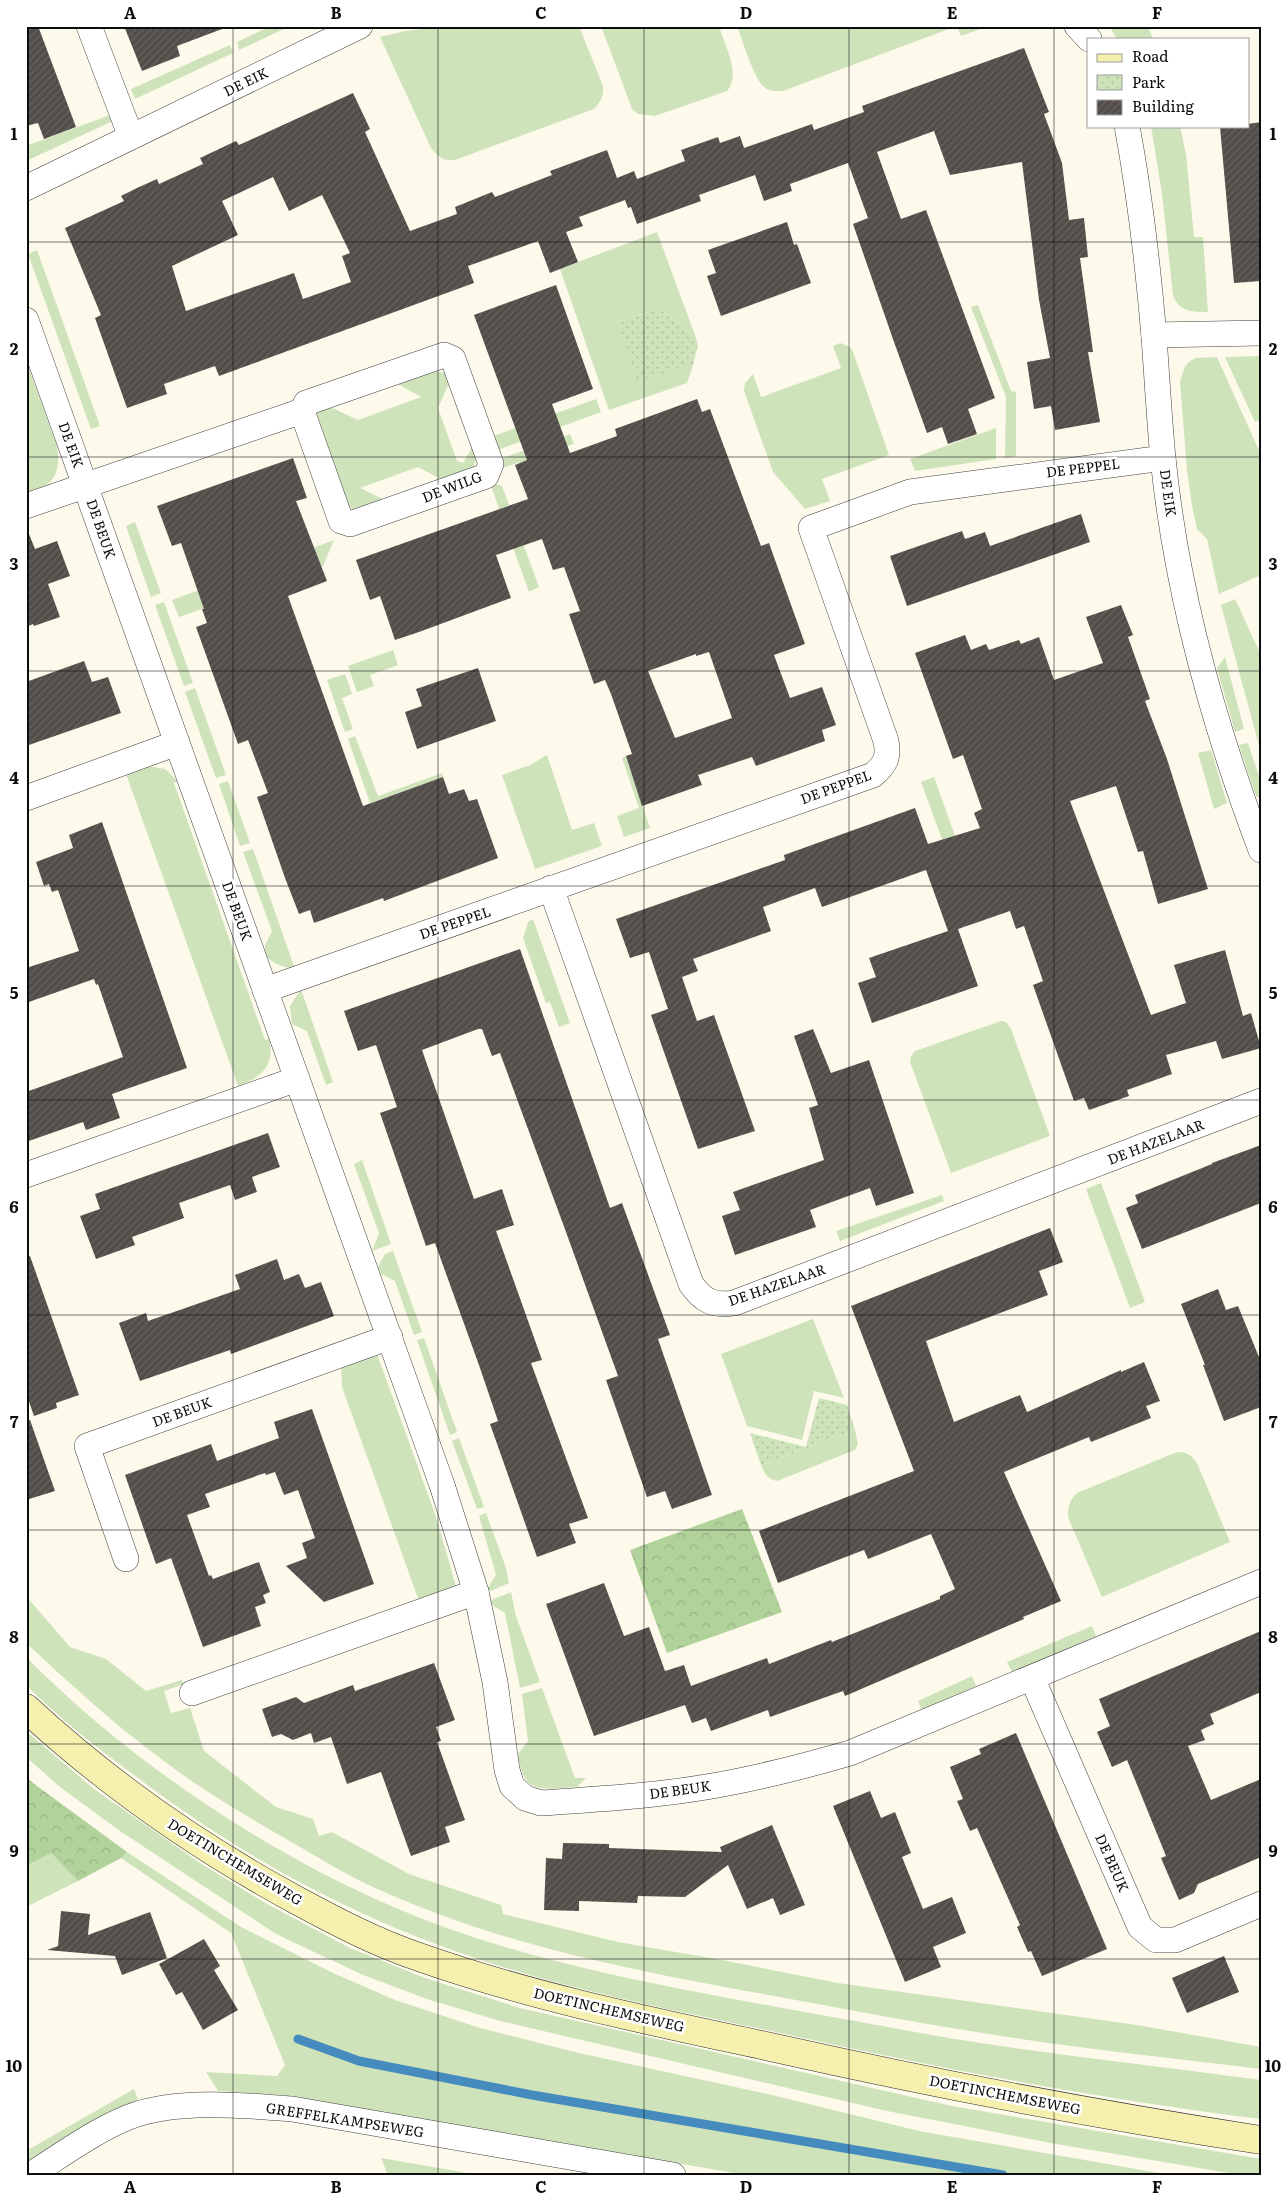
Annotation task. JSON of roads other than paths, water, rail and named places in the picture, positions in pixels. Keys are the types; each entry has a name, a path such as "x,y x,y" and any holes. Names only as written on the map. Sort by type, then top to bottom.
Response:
{"main road":[{"name":"DOETINCHEMSEWEG","path":"26,1708 58,1738 122,1789 187,1835 264,1883 335,1921 415,1956 496,1983 611,2012 827,2060 1030,2101 1261,2140"}],"street":[{"path":"89,26 131,137"},
{"name":"DE EIK","path":"26,188 360,26"},
{"path":"1077,26 1088,38"},
{"name":"DE EIK","path":"1127,128 1143,232 1154,335 1163,458 1173,530 1203,666 1237,786 1261,850"},
{"name":"DE EIK","path":"26,320 86,484"},
{"path":"1154,335 1261,333"},
{"name":"DE WILG","path":"26,506 302,411 306,403 444,355 453,359 491,464 486,476 350,524 341,521 302,411"},
{"name":"DE PEPPEL","path":"265,990 872,775 887,761 889,752 811,528 910,492 1163,458"},
{"name":"DE BEUK","path":"86,484 442,1485 476,1592 495,1682 507,1770 512,1786 525,1798 540,1802 654,1794 712,1786 782,1772 859,1750 1261,1582"},
{"path":"26,798 177,743"},
{"name":"DE HAZELAAR","path":"551,888 691,1284 707,1302 721,1305 734,1304 1261,1101"},
{"path":"26,1175 297,1079"},
{"name":"DE BEUK","path":"126,1559 87,1446 390,1337"},
{"path":"192,1694 476,1592"},
{"name":"DE BEUK","path":"1032,1678 1140,1927 1156,1940 1176,1940 1261,1904"},
{"name":"GREFFELKAMPSEWEG","path":"30,2175 98,2133 129,2117 163,2109 244,2105 292,2109 673,2175"}],"waterway":[{"path":"298,2039 359,2061 532,2095 1003,2175"}]}
